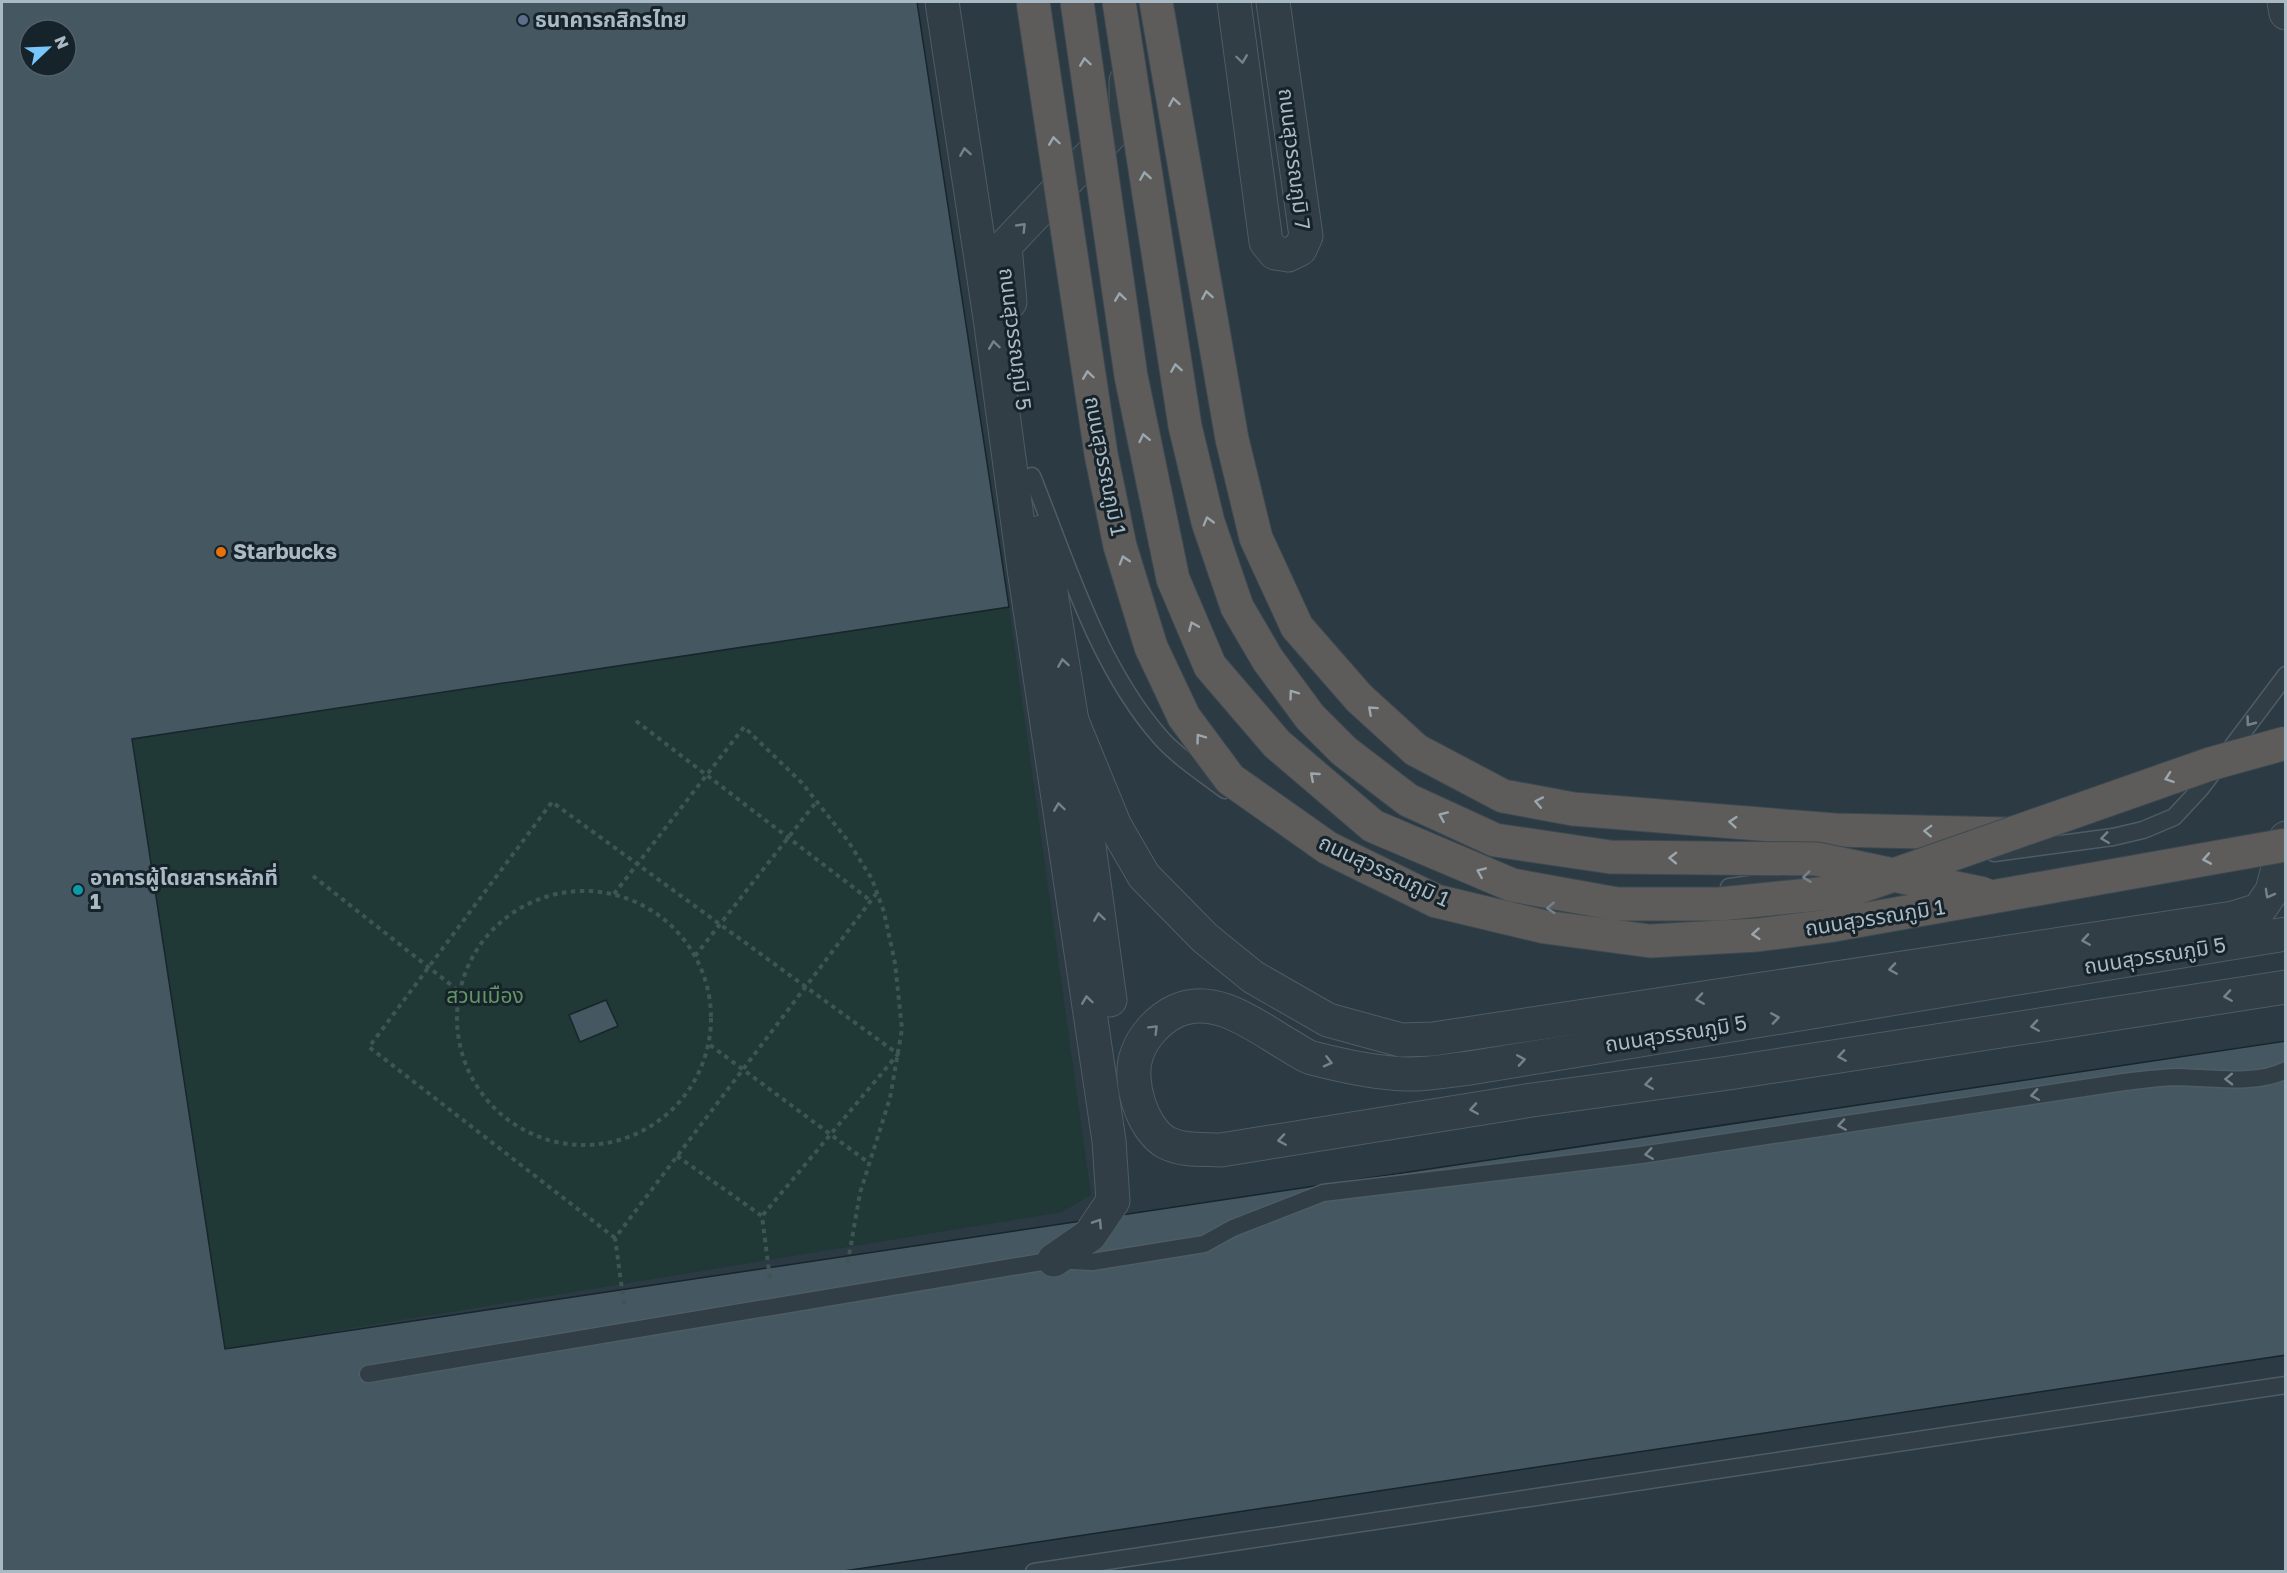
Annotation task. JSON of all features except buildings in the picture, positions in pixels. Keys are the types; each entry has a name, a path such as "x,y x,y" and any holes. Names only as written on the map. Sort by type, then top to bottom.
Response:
{"highway":[{"name":"ถนนสุวรรณภูมิ 1","path":"1033,2 1097,430 1120,546 1151,647 1184,717 1230,779 1328,848 1436,901 1545,927 1650,941 1757,935 1828,926 2286,845"},
{"name":"ถนนสุวรรณภูมิ 1","path":"1077,2 1131,375 1173,579 1209,666 1277,744 1373,826 1512,885 1617,904 1720,904 1848,891 2210,764 2286,743"},
{"name":"ถนนสุวรรณภูมิ 1","path":"1119,2 1185,426 1208,522 1238,607 1268,660 1310,717 1344,751 1408,801 1495,840 1610,857 1816,859 2001,897"},
{"name":"ถนนสุวรรณภูมิ 1","path":"1156,2 1232,440 1256,538 1297,627 1359,698 1416,750 1503,796 1573,809 1835,830 2007,834"}],"street":[{"name":"ถนนสุวรรณภูมิ 5","path":"942,2 989,307 1024,569 1109,1141 1113,1201 1090,1235 1054,1260"},
{"name":"ถนนสุวรรณภูมิ 5","path":"1072,721 1032,476 1004,258 1005,246 1124,120 1126,106 1124,2"},
{"name":"ถนนสุวรรณภูมิ 7","path":"1234,2 1266,242 1275,253 1288,255 1300,249 1306,236 1273,2"},
{"path":"2284,2 2286,13"},
{"path":"1072,721 1115,826 1144,876 1205,938 1253,977 1328,1020 1401,1040 1445,1038 2233,918 2259,910 2272,891 2286,838"},
{"path":"1072,721 1129,1087 1109,1141"},
{"name":"ถนนสุวรรณภูมิ 5","path":"1129,1087 1134,1082 1136,1055 1151,1029 1175,1012 1198,1005 1228,1011 1309,1057 1358,1069 1409,1074 1470,1068 2286,934"},
{"name":"ถนนสุวรรณภูมิ 5","path":"1096,1058 1129,1087 1153,1132 1167,1143 1185,1149 1221,1150 1532,1100 1729,1073 2286,987"}],"lane":[{"path":"1032,476 1082,602 1113,672 1162,739 1236,798 1275,823 1436,884 1495,903 1543,909 1594,905 2102,839 2143,830 2174,817 2201,788 2286,675"},
{"path":"368,1374 1054,1260 1092,1262 1204,1244 1233,1228 1323,1193 1641,1155 2124,1082 2177,1077 2228,1079 2274,1076 2286,1070"},
{"path":"1034,1572 2286,1385"}],"path":[{"path":"636,721 871,901"},
{"path":"614,894 744,727 802,783 848,841 872,879 884,912 896,963 902,1029 890,1098 860,1193 843,1295"},
{"path":"695,956 817,801"},
{"path":"628,1330 615,1238 369,1047 552,802 898,1054"},
{"path":"313,876 460,993"},
{"path":"599,890 614,894 640,902 676,928 695,956 700,964 712,1004 710,1045 695,1083 669,1115 634,1136 595,1146 554,1142 516,1126 485,1099 464,1063 456,1020 463,977 483,938 515,909 555,892 599,890"},
{"path":"615,1238 877,893"},
{"path":"710,1045 869,1163"},
{"path":"762,1216 898,1054"},
{"path":"678,1156 762,1216 774,1307"}],"shaded area":[{"path":"2,2 2285,2 2285,1571 2,1572"}],"green space":[{"name":"สวนเมือง","path":"1009,607 1091,1195 1062,1212 225,1349 132,739"}],"place":[{"name":"ธนาคารกสิกรไทย","path":"523,20"},
{"name":"Starbucks","path":"221,552"},
{"name":"อาคารผู้โดยสารหลักที่ 1","path":"78,890"}]}
